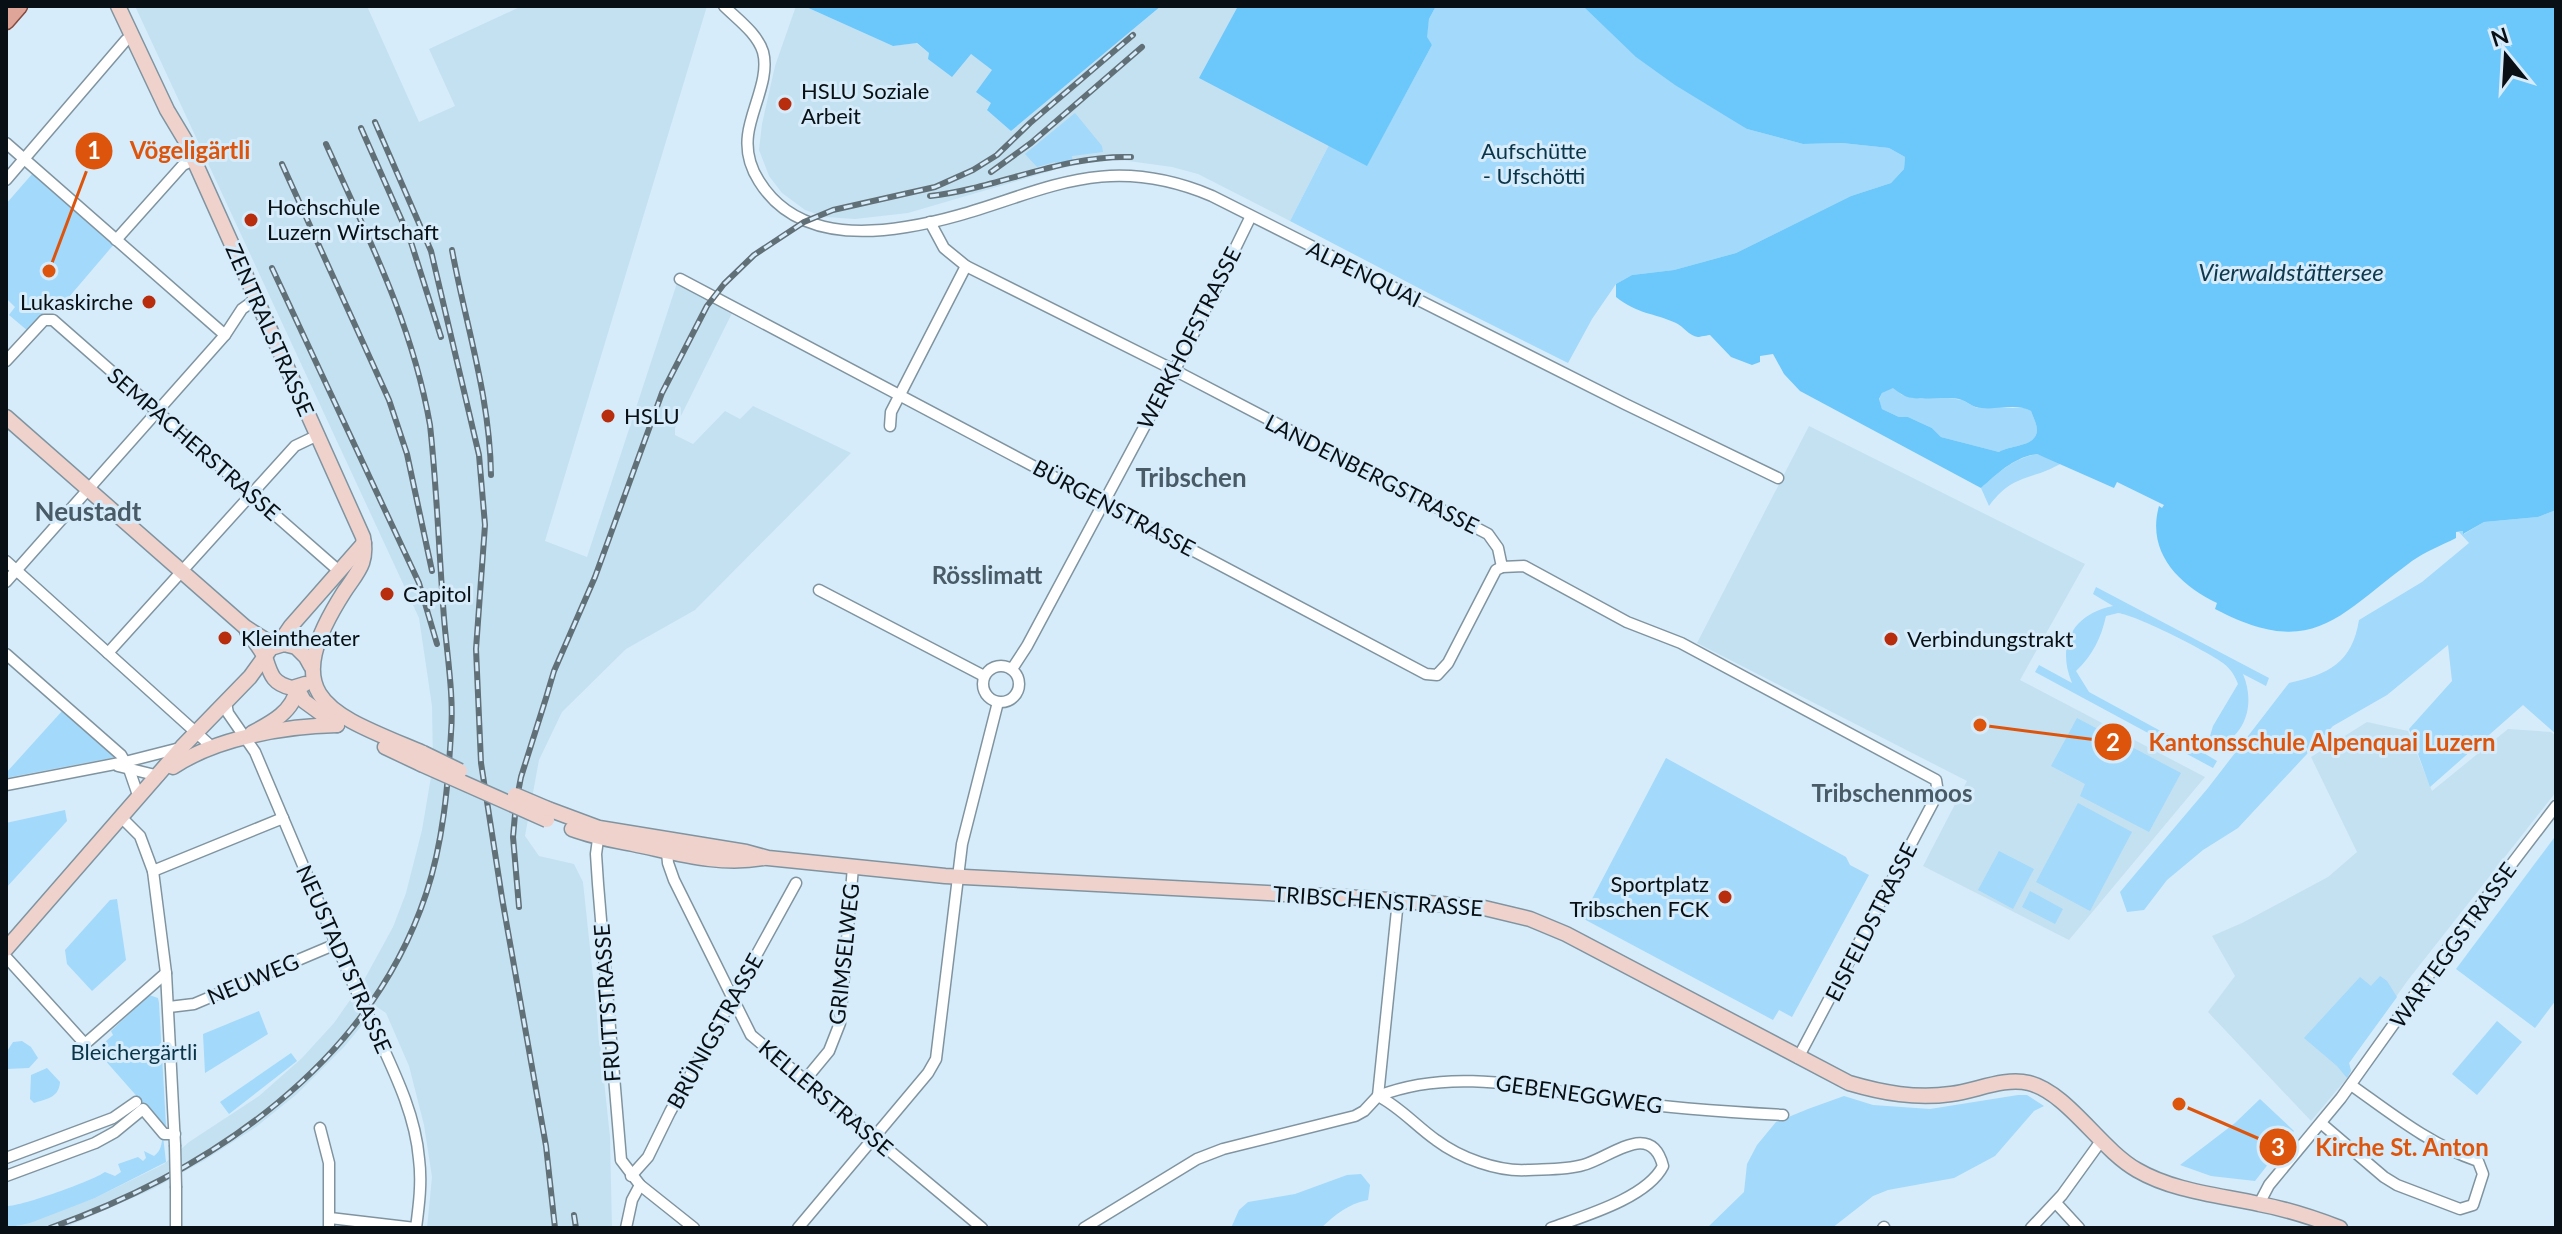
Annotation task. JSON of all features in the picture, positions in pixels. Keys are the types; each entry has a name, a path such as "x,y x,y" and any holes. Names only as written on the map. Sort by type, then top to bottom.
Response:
{"main road":[{"path":"6,21 19,6"}],"street":[{"name":"ZENTRALSTRASSE","path":"118,6 194,160 364,543"},
{"name":"ZENTRALSTRASSE","path":"127,6 173,108 174,118"},
{"name":"ALPENQUAI","path":"724,6 751,32 762,48 764,69 750,121 747,146 752,169 773,200 796,218 827,229 880,230 930,222 1058,184 1112,175 1152,177 1184,185 1212,196 1250,218 1778,478"},
{"path":"6,180 133,35"},
{"path":"6,143 225,335"},
{"path":"116,240 183,165 194,160"},
{"name":"WERKHOFSTRASSE","path":"798,1228 936,1059 966,823 998,702 1009,700 1017,692 1019,680 1012,669 1174,370 1250,218"},
{"name":"LANDENBERGSTRASSE","path":"930,222 944,248 966,266 1174,370 1488,534 1498,548 1502,567"},
{"path":"890,426 891,412 966,266"},
{"name":"BÜRGENSTRASSE","path":"680,279 1426,674 1437,675 1448,663 1496,570 1502,567"},
{"path":"6,582 225,335 242,309 256,299"},
{"name":"SEMPACHERSTRASSE","path":"6,361 48,319 53,320 339,571"},
{"path":"6,417 245,627 276,645 296,647 311,670 325,702 337,714 422,759"},
{"path":"108,653 295,446 318,435"},
{"path":"6,949 182,747 198,734 266,658 364,543"},
{"path":"245,627 266,658 273,679 281,685 297,688 306,683 323,625 366,556 364,543"},
{"path":"6,561 211,746"},
{"name":"EISFELDSTRASSE","path":"1502,567 1524,566 1627,622 1681,643 1934,778 1938,784 1938,793 1798,1058"},
{"path":"819,590 984,676"},
{"path":"6,654 121,755 139,798"},
{"path":"984,676 997,666 1012,669"},
{"path":"984,676 985,692 998,702"},
{"path":"297,688 304,701 337,725 422,759"},
{"path":"244,737 282,714 296,700 297,688"},
{"name":"NEUSTADTSTRASSE","path":"226,703 228,713 255,752 397,1079 416,1138 420,1189 416,1228"},
{"path":"159,776 211,746 244,737 337,725"},
{"path":"127,766 182,747"},
{"name":"TRIBSCHENSTRASSE","path":"422,759 599,833 694,858 732,861 768,858"},
{"path":"6,785 113,764 159,776"},
{"name":"WARTEGGSTRASSE","path":"2259,1204 2269,1185 2322,1124 2453,941 2556,806"},
{"path":"122,818 140,836 153,871 169,1007 176,1228"},
{"path":"153,871 283,818"},
{"name":"TRIBSCHENSTRASSE","path":"599,833 746,852 768,858 958,876 1398,900 1491,909 1530,919 1566,934 1849,1083 1886,1093 1922,1096 2014,1082 2027,1083 2042,1088 2058,1099 2101,1141"},
{"name":"FRUTTSTRASSE","path":"599,833 596,854 618,1145 621,1160 631,1176"},
{"name":"KELLERSTRASSE","path":"667,852 674,880 751,1035 982,1228"},
{"name":"GRIMSELWEG","path":"805,1080 829,1051 840,1023 853,867"},
{"name":"BRÜNIGSTRASSE","path":"631,1176 648,1157 796,883"},
{"path":"1084,1228 1197,1159 1223,1149 1355,1116 1364,1111 1378,1096 1398,900"},
{"name":"NEUWEG","path":"169,1007 194,1004 336,944"},
{"path":"6,957 85,1044 166,973"},
{"name":"GEBENEGGWEG","path":"1378,1096 1402,1088 1473,1079 1677,1109 1783,1115"},
{"path":"2322,1124 2397,1185 2460,1209 2473,1205 2483,1174 2478,1161 2446,1150 2427,1139 2351,1085"},
{"path":"1378,1096 1456,1153 1509,1169 1581,1166 1630,1144 1643,1142 1653,1146 1660,1155 1663,1166 1649,1184 1587,1215 1551,1228"},
{"path":"6,1158 90,1128 113,1118 136,1102"},
{"path":"6,1176 95,1143 115,1132 143,1109 164,1134 175,1140"},
{"path":"320,1128 329,1163 329,1223 416,1228"},
{"path":"2031,1228 2056,1203 2101,1141 2138,1171 2161,1181 2259,1204 2340,1228"},
{"path":"631,1176 694,1228"},
{"path":"626,1228 632,1200 640,1185"},
{"path":"2056,1203 2079,1228"}],"shaded area":[{"path":"135,6 367,6 419,122 455,106 429,49 522,6 707,6 545,541 587,557 677,283 735,307 675,428 675,435 693,444 725,411 740,419 753,406 851,453 695,610 626,649 562,712 539,760 525,836 539,856 574,864 583,882 610,1137 612,1228 427,1228 432,1177 424,1125 409,1066 386,1013 377,1007 344,1047 297,1094 256,1127 205,1160 153,1189 64,1228 11,1228 95,1198 164,1164 189,1142 259,1096 302,1058 334,1023 364,980 393,927 406,893 422,830 433,765 432,706 419,618"},
{"path":"796,6 804,6 893,46 916,43 929,53 971,54 993,70 992,104 987,109 1011,131 1161,6 1238,6 1200,78 1329,145 1290,221 1198,174 1121,160 1058,169 908,213 855,219 825,217 805,210 782,193 769,176 759,150 775,66"},
{"path":"1809,426 2085,564 2020,680 2205,777 2069,940 1923,866 1967,781 1697,643"},
{"path":"2367,722 2408,731 2432,791 2508,729 2551,732 2556,736 2556,792 2408,980 2349,1063 2351,1071 2347,1078 2311,1121 2208,1012 2235,976 2212,936 2328,877 2357,852 2311,757"}],"green space":[{"name":"Aufschütte - Ufschötti","path":"1436,6 1583,6 1747,129 1803,144 1842,143 1889,148 1905,157 1904,169 1891,183 1851,196 1736,253 1674,270 1632,275 1616,284 1568,363 1290,221 1329,145 1367,165 1432,45 1426,38 1429,19"},
{"path":"1075,113 1102,146 1103,152 1072,156 1073,165 1057,168 1055,162 1037,167 1025,154"},
{"path":"33,173 115,243 57,311 50,305 28,331 9,315 15,307 6,298 6,204"},
{"path":"1893,387 1902,395 1921,399 1935,396 1962,400 1977,408 2025,408 2031,411 2035,420 2036,436 2028,443 1999,452 1941,437 1932,428 1882,409 1879,400 1882,393"},
{"path":"2037,454 2062,463 2014,483 1989,506 1981,488 2014,463"},
{"path":"2556,510 2556,734 2523,705 2430,787 2409,729 2452,681 2448,645 2387,695 2333,726 2238,828 2203,850 2167,880 2144,910 2127,912 2120,892 2208,788 2289,683 2316,675 2336,664 2351,647 2359,620 2422,582 2469,543 2459,532 2463,531 2464,534 2484,522 2538,517"},
{"path":"2096,587 2269,678 2266,686 2243,674 2247,687 2247,713 2243,724 2227,742 2202,752 2217,761 2213,768 2035,672 2039,665 2072,683 2066,656 2072,633 2087,616 2113,606 2093,594","holes":["2118,613 2202,650 2223,663 2232,673 2238,684 2213,726 2208,743 2179,741 2089,692 2076,671 2096,646 2106,616"]},
{"path":"63,710 116,757 6,778 6,773"},
{"path":"2077,718 2181,773 2149,832 2080,796 2085,784 2051,766"},
{"name":"Sportplatz Tribschen FCK","path":"1666,758 1846,857 1850,865 1869,875 1792,1017 1779,1010 1773,1020 1582,918"},
{"path":"2078,803 2132,832 2090,911 2036,882"},
{"path":"65,810 67,821 6,888 6,823"},
{"path":"2554,838 2556,1000 2535,1028 2456,969"},
{"path":"1999,851 2034,869 2013,909 1978,890"},
{"path":"2030,891 2063,909 2055,924 2022,907"},
{"path":"117,899 126,960 92,991 67,964 65,950 110,900"},
{"path":"2380,976 2397,997 2349,1063 2351,1071 2347,1078 2304,1038 2360,977 2371,986"},
{"name":"Bleichergärtli","path":"149,995 158,998 159,1003 164,1127 96,1050"},
{"path":"259,1011 268,1034 205,1073 203,1034"},
{"path":"2497,1021 2522,1042 2477,1095 2452,1074"},
{"path":"22,1041 31,1047 38,1058 29,1068 6,1069 6,1053 13,1042"},
{"path":"291,1053 297,1061 229,1114 220,1102"},
{"path":"47,1068 60,1082 59,1087 51,1097 34,1103 30,1099 31,1075"},
{"path":"2027,1095 2044,1106 2034,1111 1995,1156 1954,1178 1888,1190 1873,1196 1832,1228 1707,1228 1744,1192 1747,1164 1757,1145 1776,1122 1844,1096 1873,1105 1930,1109"},
{"path":"2260,1099 2294,1131 2255,1181 2211,1176 2180,1165 2235,1123"},
{"path":"163,1136 166,1162 95,1198 30,1223 6,1228 6,1206 56,1193 105,1172 115,1176 121,1172 118,1164 138,1157 143,1161 146,1158 144,1151 154,1156 160,1149"},
{"path":"1361,1174 1370,1185 1368,1200 1343,1210 1321,1228 1231,1228 1239,1210 1248,1202 1295,1194 1347,1175"}],"water":[{"path":"804,6 1161,6 1011,131 987,110 991,103 976,92 992,70 971,54 952,77 928,59 929,53 917,43 893,46"},
{"path":"1238,6 1436,6 1429,19 1427,37 1432,45 1367,166 1199,78"},
{"name":"Vierwaldstättersee","path":"1583,6 2556,6 2556,510 2538,517 2484,522 2463,534 2463,531 2456,532 2456,538 2417,558 2342,614 2322,625 2300,631 2276,631 2248,624 2215,609 2217,603 2179,577 2162,552 2156,523 2159,506 2162,508 2164,505 2117,482 2114,488 2037,454 2014,462 1981,488 1800,391 1784,374 1773,354 1760,356 1760,362 1752,365 1731,357 1710,335 1695,336 1676,323 1638,310 1616,297 1616,284 1632,275 1674,270 1736,253 1851,196 1891,183 1904,169 1905,157 1889,148 1842,143 1803,144 1747,129 1636,57","holes":["1893,388 1908,397 1952,398 1979,408 2013,407 2031,411 2036,436 2028,443 1999,452 1941,437 1932,428 1882,409 1879,399 1882,393"]}],"railway":[{"path":"519,907 513,837 516,803 554,671 595,577 662,393 707,306 724,284 754,255 804,222 833,210 935,187 997,155 1133,35"},
{"path":"991,172 1031,143 1142,47"},
{"path":"375,122 431,251 479,455 485,525 476,649 481,763 546,1146 555,1228"},
{"path":"361,128 410,239 441,337"},
{"path":"50,1228 169,1176 225,1142 277,1103 325,1059 366,1009 400,955 432,875 444,814 452,719 430,425 400,316 373,247 326,144"},
{"path":"930,196 1080,161 1131,157"},
{"path":"282,164 389,400 407,454 432,571"},
{"path":"452,250 482,390 491,475"},
{"path":"272,268 419,583 437,644"},
{"path":"574,1215 576,1228"}],"place":[{"name":"HSLU Soziale Arbeit","path":"785,104"},
{"name":"Hochschule Luzern Wirtschaft","path":"251,220"},
{"name":"Vögeligärtli","path":"49,271"},
{"name":"Lukaskirche","path":"149,302"},
{"name":"HSLU","path":"608,416"},
{"name":"Capitol","path":"387,594"},
{"name":"Kleintheater","path":"225,638"},
{"name":"Verbindungstrakt","path":"1891,639"},
{"name":"Kantonsschule Alpenquai Luzern","path":"1980,725"},
{"name":"Sportplatz Tribschen FCK","path":"1725,897"},
{"name":"Kirche St. Anton","path":"2179,1104"}],"district":[{"name":"Tribschen","path":"1191,478"},
{"name":"Neustadt","path":"88,512"},
{"name":"Rösslimatt","path":"987,576"},
{"name":"Tribschenmoos","path":"1892,794"}]}
